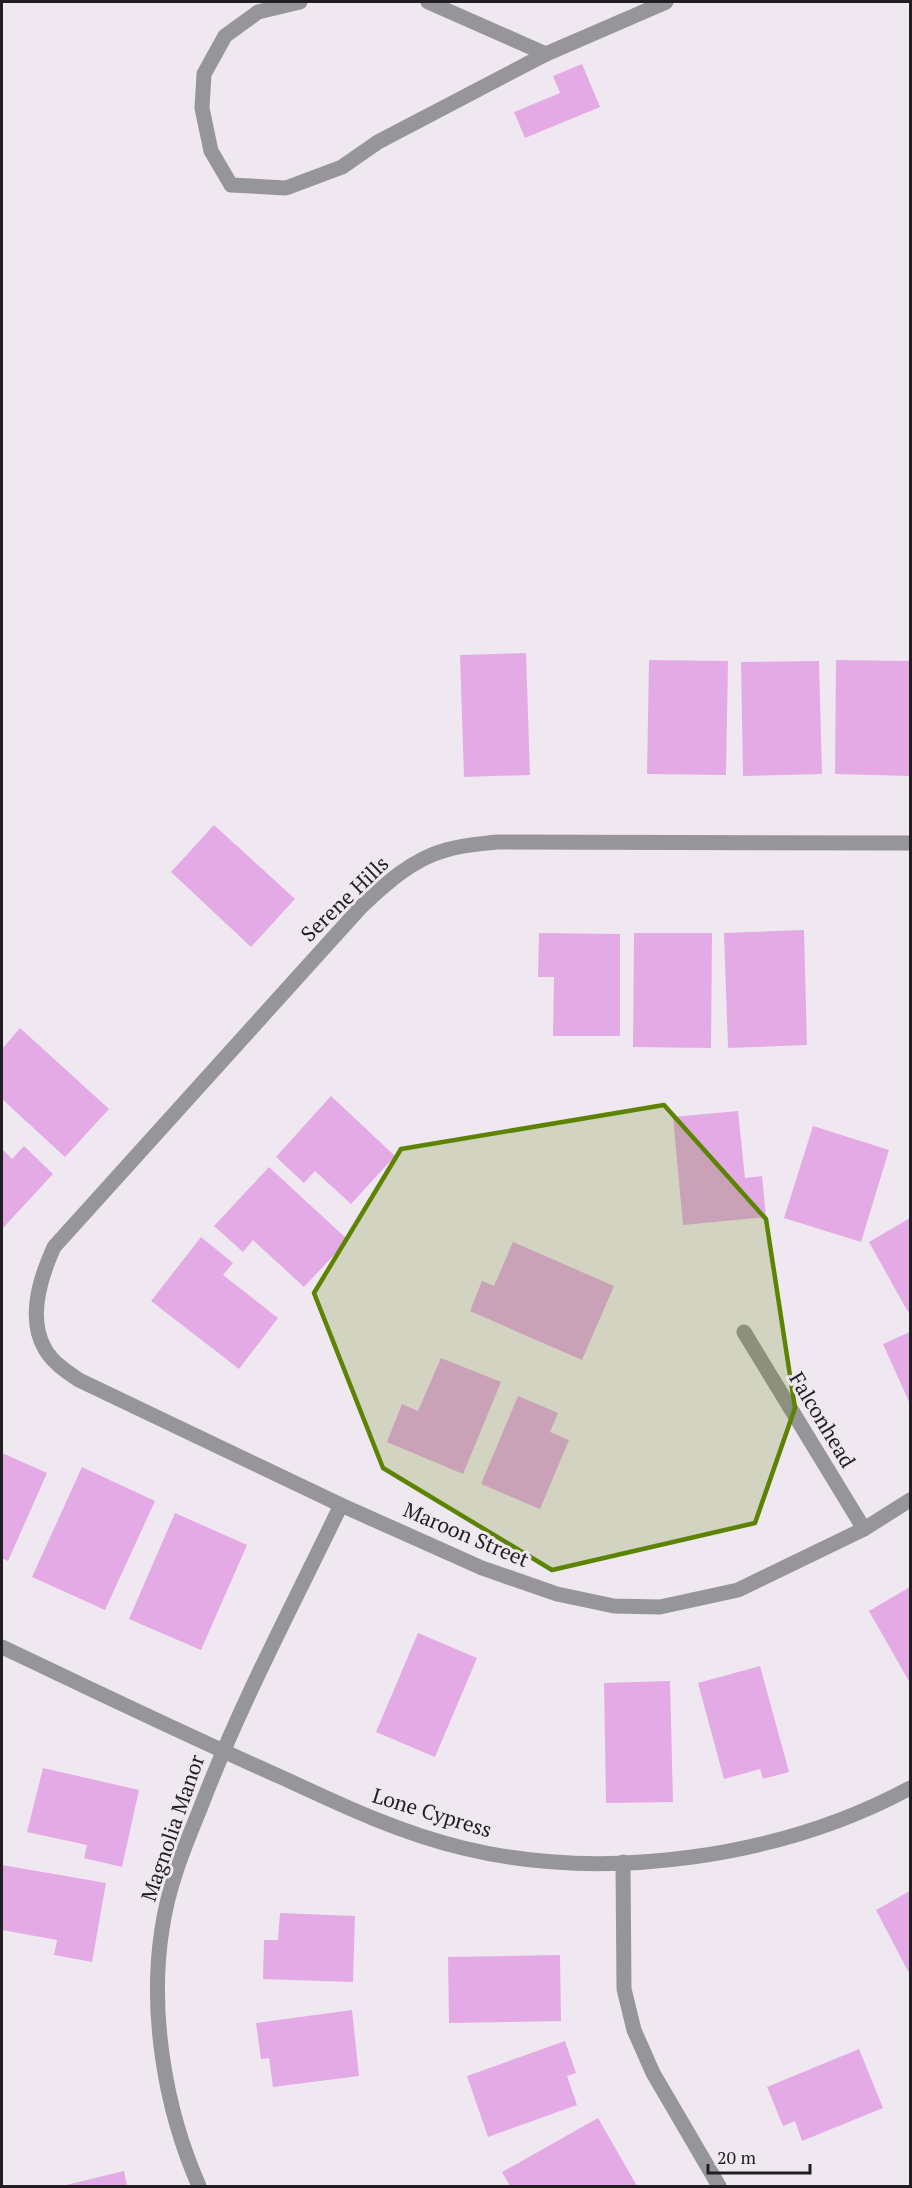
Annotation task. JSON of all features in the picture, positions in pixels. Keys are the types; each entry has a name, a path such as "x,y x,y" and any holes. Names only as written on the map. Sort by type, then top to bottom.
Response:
{"street":[{"path":"300,2 258,12 225,36 204,74 202,108 211,151 231,185 286,188 342,167 378,142 546,54 666,2"},
{"path":"428,2 546,54"},
{"name":"Serene Hills","path":"36,1330 40,1287 45,1267 54,1247 361,906 406,868 445,850 497,842 910,843"},
{"name":"Maroon Street","path":"36,1330 45,1351 79,1380 341,1505 482,1568 557,1594 614,1606 660,1607 738,1590 864,1529 910,1500"},
{"name":"Falconhead","path":"744,1332 864,1529"},
{"name":"Magnolia Manor","path":"199,2187 178,2133 167,2086 160,2030 158,1981 162,1930 173,1878 222,1751 341,1505"},
{"name":"Lone Cypress","path":"2,1647 222,1751 360,1813 414,1834 463,1848 509,1857 550,1861 623,1862 699,1857 741,1849 838,1821 886,1801 910,1788"},
{"path":"623,1862 624,1989 634,2030 653,2073 719,2187"}],"highlighted area":[{"path":"664,1105 766,1219 795,1408 755,1523 552,1570 383,1468 314,1293 401,1149"}],"building":[{"path":"582,64 600,107 525,138 514,112 560,93 553,76"},
{"path":"526,653 530,775 464,777 460,655"},
{"path":"649,660 728,661 726,775 647,774"},
{"path":"836,660 910,661 910,776 835,774"},
{"path":"819,661 822,774 743,776 741,662"},
{"path":"214,825 295,899 251,947 171,872"},
{"path":"804,930 807,1045 728,1048 724,933"},
{"path":"539,933 620,934 620,1036 553,1036 554,977 538,977"},
{"path":"634,933 712,933 711,1048 633,1047"},
{"path":"20,1028 109,1109 65,1157 2,1099 2,1049"},
{"path":"331,1096 395,1156 351,1204 315,1171 304,1183 276,1157"},
{"path":"738,1111 745,1178 762,1176 766,1217 683,1225 673,1117"},
{"path":"813,1126 889,1150 861,1242 784,1218"},
{"path":"24,1146 53,1174 2,1229 2,1149 12,1159"},
{"path":"269,1167 348,1240 304,1287 253,1240 243,1252 214,1226"},
{"path":"910,1218 910,1310 908,1312 869,1242"},
{"path":"201,1237 233,1263 223,1275 278,1318 239,1369 151,1301"},
{"path":"513,1242 614,1286 582,1360 470,1311 482,1281 494,1286"},
{"path":"910,1332 910,1404 883,1344"},
{"path":"441,1358 501,1382 463,1474 387,1442 402,1404 418,1411"},
{"path":"518,1396 558,1413 550,1432 569,1440 540,1509 481,1484"},
{"path":"2,1453 47,1473 8,1561 2,1558"},
{"path":"82,1467 155,1501 105,1610 32,1577"},
{"path":"175,1513 247,1545 201,1650 129,1619"},
{"path":"910,1587 910,1683 869,1611"},
{"path":"418,1633 477,1658 435,1757 376,1732"},
{"path":"760,1666 789,1772 763,1779 760,1769 724,1779 698,1683"},
{"path":"670,1681 673,1802 606,1803 604,1683"},
{"path":"43,1768 139,1790 122,1867 84,1858 87,1845 27,1832"},
{"path":"2,1865 106,1883 92,1962 54,1955 57,1940 2,1930"},
{"path":"910,1891 910,1975 876,1910"},
{"path":"280,1913 355,1916 353,1982 263,1979 264,1940 278,1940"},
{"path":"560,1955 561,2021 449,2023 448,1957"},
{"path":"352,2010 359,2076 273,2087 269,2058 261,2059 256,2023"},
{"path":"565,2041 576,2073 567,2076 577,2105 488,2137 467,2076"},
{"path":"859,2049 883,2108 802,2141 795,2121 783,2126 767,2087"},
{"path":"598,2118 637,2186 510,2186 502,2172"},
{"path":"124,2171 127,2186 62,2186"}]}
